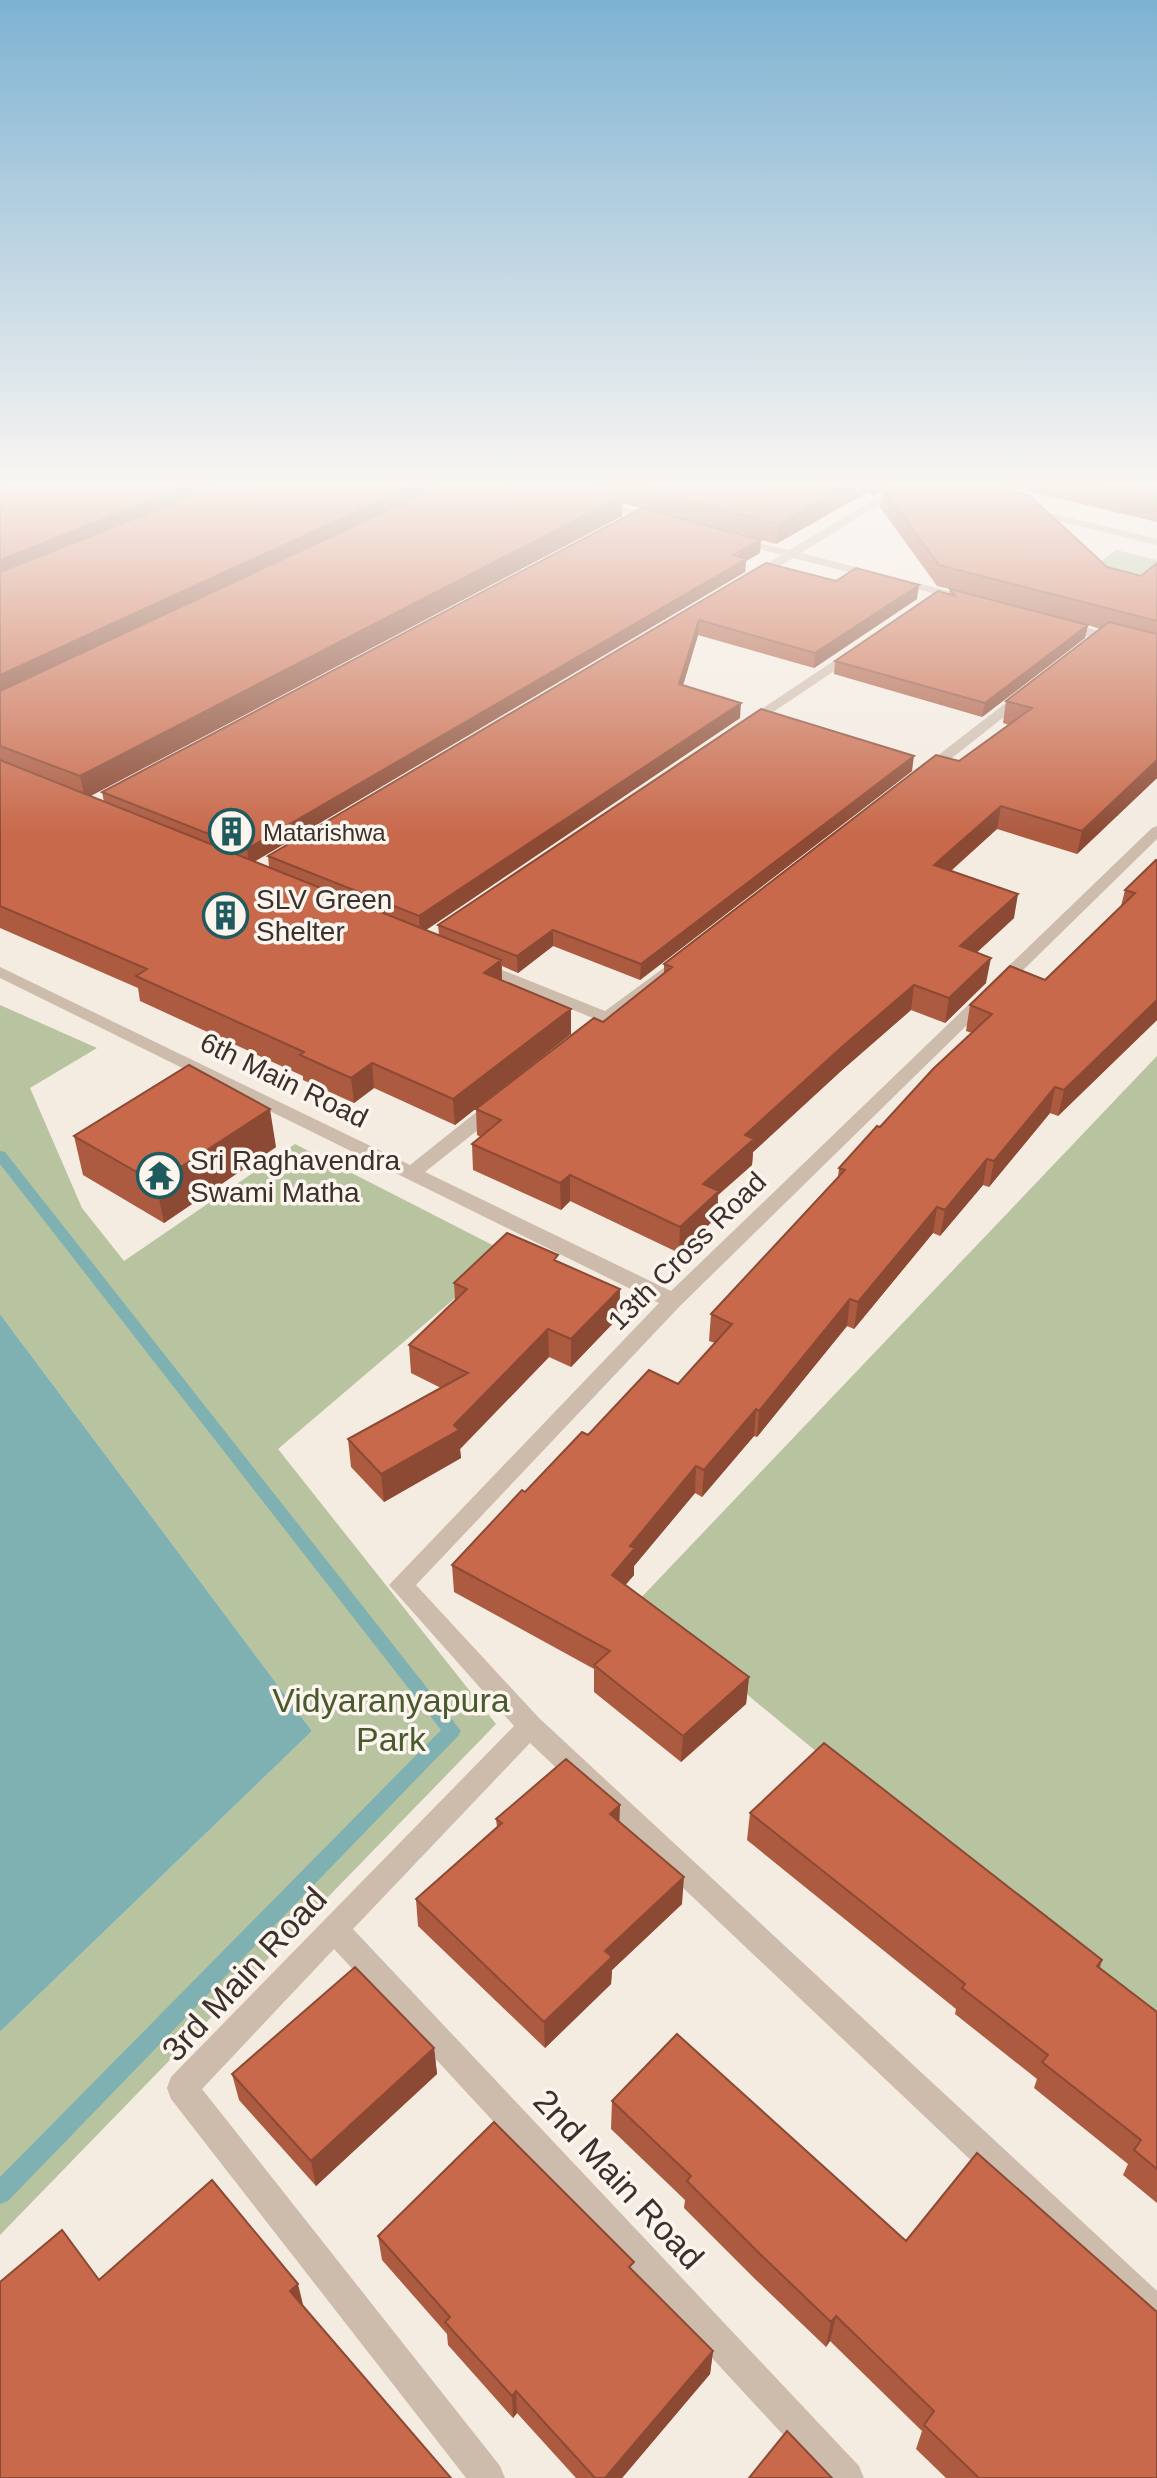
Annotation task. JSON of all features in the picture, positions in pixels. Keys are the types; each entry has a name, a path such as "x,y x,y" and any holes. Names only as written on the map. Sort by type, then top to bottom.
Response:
{"street":[{"path":"1053,623 1095,640 1157,650"},
{"path":"733,733 875,637"},
{"path":"916,779 1040,683"},
{"name":"13th Cross Road","path":"530,1726 401,1585 673,1301 1157,831"},
{"path":"570,1047 694,951"},
{"path":"464,961 607,1018"},
{"name":"6th Main Road","path":"0,972 673,1301"},
{"path":"411,1173 509,1095"},
{"path":"530,1726 1157,2313"},
{"name":"3rd Main Road","path":"488,2478 182,2088 530,1726"},
{"name":"2nd Main Road","path":"336,1931 847,2478"}],"green space":[{"name":"Vidyaranyapura Park","path":"0,1005 97,1048 30,1088 82,1208 124,1261 295,1144 508,1253 278,1449 496,1724 0,2235 0,2032 312,1731 0,1314"},
{"path":"1157,1056 1157,2032 636,1603"}],"water":[{"path":"0,1314 312,1731 0,2032"}],"building":[{"path":"0,604 156,604 0,675"},
{"path":"188,604 414,604 80,776 0,746 0,691"},
{"path":"460,604 669,604 247,849 102,792"},
{"path":"697,604 890,604 815,653 699,620 679,684 741,703 419,916 268,856"},
{"path":"919,604 1006,604 1088,625 985,703 835,661"},
{"path":"1089,604 1157,604 1157,621"},
{"path":"1109,622 1157,634 1157,760 1082,831 1001,806 934,865 1018,894 960,946 991,958 949,998 914,985 843,1046 745,1135 754,1139 703,1184 719,1191 680,1227 570,1175 560,1183 472,1144 501,1120 476,1109 594,1018 603,1022 672,967 664,964 936,755 959,761 1032,708 1006,701"},
{"path":"761,709 914,756 641,964 553,930 517,956 438,925"},
{"path":"0,760 501,960 484,973 571,1009 453,1099 372,1063 351,1078 300,1055 304,1052 136,976 147,969 0,906"},
{"path":"1156,860 1157,1000 1064,1090 1055,1087 994,1161 987,1159 945,1210 937,1207 858,1302 850,1299 759,1411 756,1409 704,1470 696,1466 630,1546 635,1548 612,1575 749,1677 683,1736 594,1665 610,1651 452,1565 522,1490 525,1492 582,1432 588,1435 649,1370 678,1384 732,1324 711,1314 845,1170 839,1168 877,1126 880,1127 933,1069 992,1014 970,1005 1010,966 1045,980 1135,893 1125,890"},
{"path":"189,1065 270,1109 156,1183 74,1136"},
{"path":"507,1233 558,1255 554,1260 620,1289 571,1339 548,1329 454,1425 459,1430 381,1474 348,1439 468,1373 409,1345 467,1289 454,1283"},
{"path":"824,1743 1102,1960 1097,1966 1157,2012 1157,2169 1134,2150 1141,2140 1042,2062 1048,2055 962,1988 965,1984 750,1813"},
{"path":"566,1759 620,1805 610,1814 684,1877 605,1951 612,1957 544,2022 416,1899 502,1823 496,1819"},
{"path":"355,1967 434,2048 311,2161 232,2074"},
{"path":"677,2034 906,2241 977,2153 1157,2312 1157,2478 979,2478 924,2425 934,2411 836,2316 831,2322 759,2253 687,2181 691,2176 612,2101"},
{"path":"494,2122 634,2262 629,2267 713,2351 605,2478 595,2478 516,2391 512,2396 445,2322 450,2317 378,2236"},
{"path":"212,2180 298,2284 290,2291 451,2478 0,2478 0,2282 62,2230 99,2280"},
{"path":"787,2431 832,2478 749,2478"}],"waterway":[{"path":"0,1155 452,1731 0,2193"}],"place":[{"name":"Matarishwa","path":"232,832"},
{"name":"SLV Green Shelter","path":"225,915"},
{"name":"Sri Raghavendra Swami Matha","path":"159,1176"}]}
